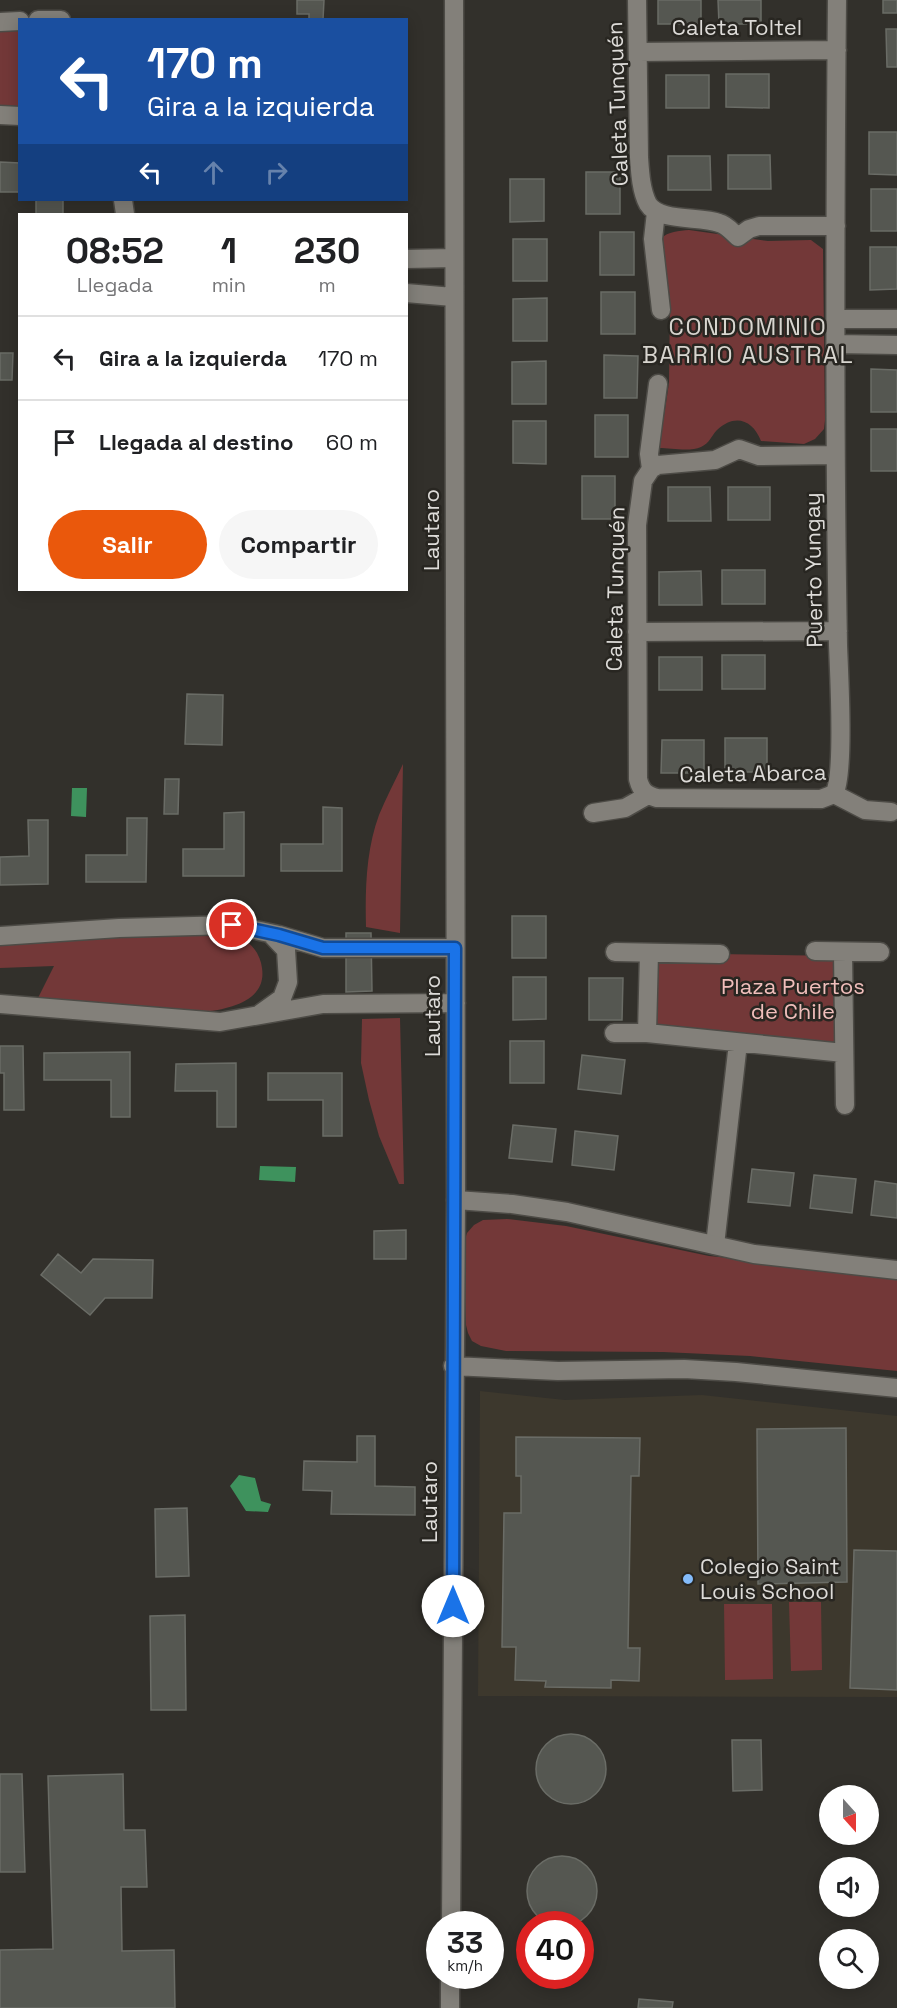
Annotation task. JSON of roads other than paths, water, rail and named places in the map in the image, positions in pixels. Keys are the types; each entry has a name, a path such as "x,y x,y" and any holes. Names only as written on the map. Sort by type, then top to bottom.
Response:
{"street":[{"name":"Lautaro","path":"451,1911 453,1366 456,1200 454,0"},
{"name":"Caleta Tunquén","path":"637,0 640,175 645,197 649,206 656,212"},
{"name":"Puerto Yungay","path":"834,794 839,781 840,703 835,455 837,0"},
{"path":"0,22 18,21"},
{"name":"Caleta Toltel","path":"638,52 837,51"},
{"path":"0,115 18,116"},
{"path":"661,310 653,239 656,212 721,223 738,237 749,229 759,226 836,226"},
{"path":"408,260 453,258"},
{"path":"408,293 453,297"},
{"path":"836,319 897,319"},
{"path":"836,344 897,345"},
{"name":"Caleta Tunquén","path":"648,795 642,790 638,779 637,525 644,482 651,469 649,454 658,384"},
{"path":"651,469 666,464 715,460 739,448 759,456 835,455"},
{"path":"637,632 838,631"},
{"name":"Caleta Abarca","path":"648,795 657,798 821,799 834,794 865,810 891,812"},
{"path":"593,813 625,808 648,795"},
{"path":"0,936 119,928 232,925 323,948 455,948"},
{"path":"260,1014 282,998 288,982 286,950 270,933"},
{"path":"814,951 880,952"},
{"path":"615,952 720,954"},
{"path":"843,952 845,1105"},
{"path":"647,1033 649,953"},
{"path":"0,1004 220,1022 323,1004 456,1003"},
{"path":"614,1033 647,1033 844,1053"},
{"path":"715,1245 738,1043"},
{"path":"456,1200 512,1204 567,1212 790,1259 897,1270"},
{"path":"453,1366 558,1371 736,1372 897,1388"},
{"path":"450,1989 450,2008"}],"place":[{"name":"Colegio Saint Louis School","path":"688,1579"}],"district":[{"name":"CONDOMINIO BARRIO AUSTRAL","path":"748,340"}],"park label":[{"name":"Plaza Puertos de Chile","path":"793,998"}]}
